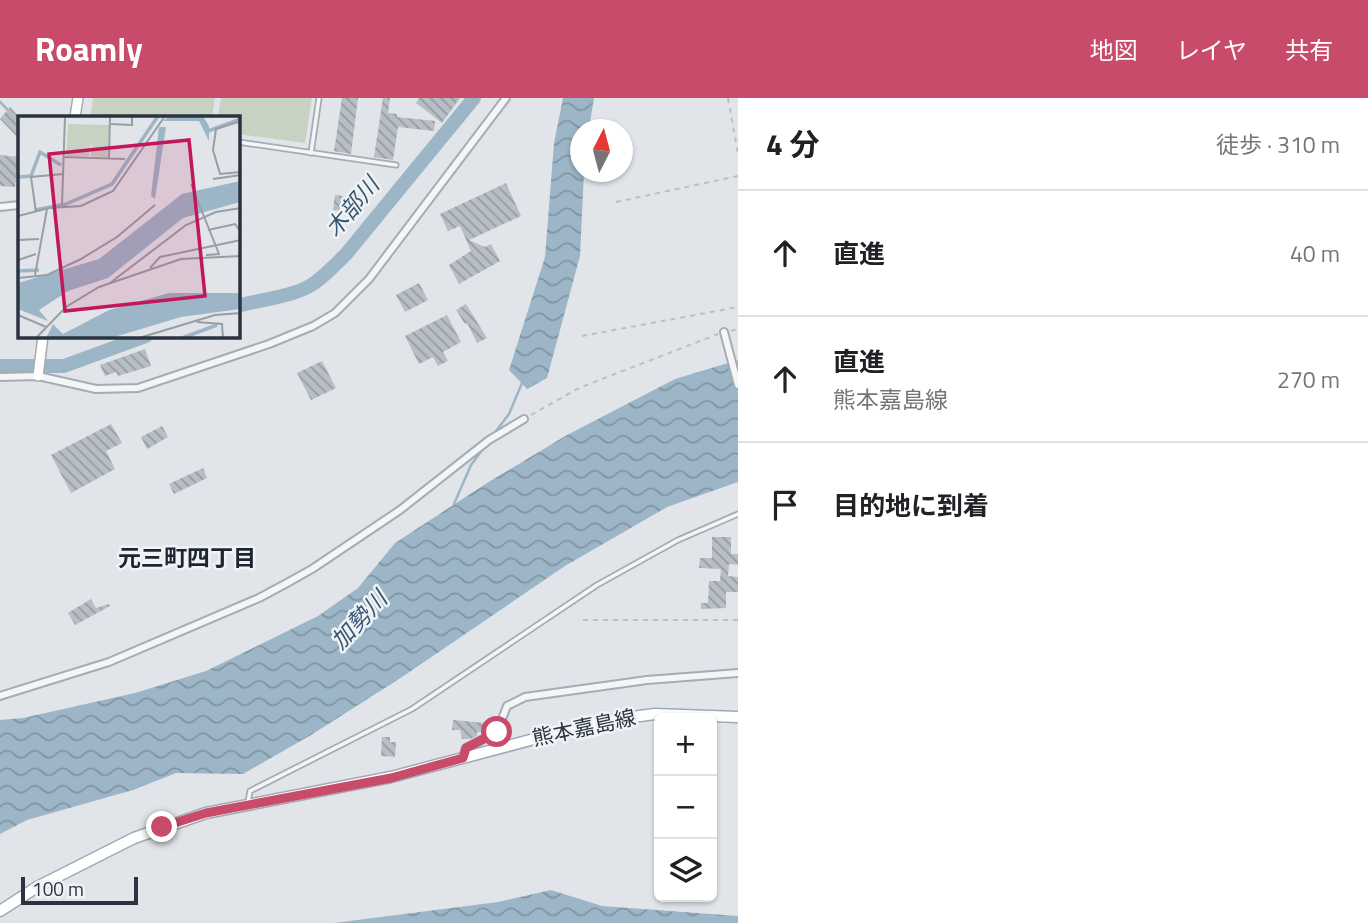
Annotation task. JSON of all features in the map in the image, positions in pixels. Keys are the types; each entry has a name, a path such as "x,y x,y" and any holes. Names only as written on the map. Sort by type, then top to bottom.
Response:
{"main road":[{"name":"熊本嘉島線","path":"0,911 37,887 134,838 187,818 247,804 391,778 602,721 655,714 738,717"}],"street":[{"path":"75,116 78,98"},
{"path":"0,377 38,373 96,389 138,387 269,344 313,326 335,313 352,298 506,98"},
{"path":"0,207 18,205"},
{"path":"724,332 738,385"},
{"path":"38,373 43,338"},
{"path":"0,696 109,662 259,598 400,510 489,440 524,419"},
{"path":"463,758 466,748 497,732 507,706 525,697 647,680 738,673"}],"lane":[{"path":"312,153 318,98"},
{"path":"240,142 396,165"},
{"path":"247,804 250,791 412,709 597,585 678,540 738,514"}],"path":[{"path":"728,98 738,154"},
{"path":"731,114 738,113"},
{"path":"616,202 738,176"},
{"path":"582,336 738,307"},
{"path":"524,419 579,388 738,329"},
{"path":"583,620 738,620"}],"green space":[{"path":"93,98 215,98 212,116 91,114"},
{"path":"221,98 312,98 305,143 240,134 240,116 218,116"}],"water":[{"path":"563,98 594,98 591,119 570,119 570,182 584,182 580,256 547,378 527,389 509,370 545,257 554,143"},
{"name":"加勢川","path":"738,360 738,482 667,507 565,566 402,677 311,735 243,774 176,773 133,790 27,820 0,834 0,720 23,718 135,693 206,671 318,616 358,588 395,543 567,435 675,379"},
{"path":"551,890 602,906 738,916 738,923 334,923 498,902"}],"building":[{"path":"342,98 358,98 351,154 334,151"},
{"path":"383,98 390,98 388,113 397,114 397,117 435,121 434,131 398,127 393,160 374,157"},
{"path":"419,98 460,98 442,123 416,103"},
{"path":"10,107 18,116 18,138 0,119"},
{"path":"0,155 18,157 15,187 0,186"},
{"path":"506,183 521,216 469,240 485,247 491,244 500,261 459,284 449,265 471,251 460,226 448,231 440,214"},
{"path":"335,195 355,198 353,213 333,210"},
{"path":"419,283 428,300 405,312 396,295"},
{"path":"466,304 487,338 477,343 467,323 465,324 456,310"},
{"path":"447,315 461,342 443,352 448,361 438,366 433,357 419,364 405,336"},
{"path":"145,349 151,366 118,376 116,372 105,376 100,365"},
{"path":"322,361 336,388 311,400 297,373"},
{"path":"111,424 122,443 106,451 115,469 71,493 51,455"},
{"path":"162,426 168,437 147,449 141,437"},
{"path":"203,468 207,478 174,494 169,484"},
{"path":"712,537 731,537 731,554 738,554 738,565 729,564 728,576 738,577 738,592 726,592 726,608 701,609 701,603 708,603 709,581 720,581 721,569 699,568 700,558 712,558"},
{"path":"91,599 96,608 109,604 110,606 75,625 68,613"},
{"path":"453,720 486,723 485,732 477,732 477,736 470,739 462,739 460,730 452,730"},
{"path":"382,737 390,737 390,742 396,742 395,757 381,756"}],"waterway":[{"name":"木部川","path":"240,306 296,292 327,273 347,253 474,98"},
{"path":"0,102 9,111"},
{"name":"木部川","path":"0,366 64,366 141,338"},
{"path":"493,435 509,414 522,383"},
{"path":"454,504 471,465 485,446"}],"district":[{"name":"元三町四丁目","path":"187,558"}],"route":[{"path":"162,827 206,813 391,778 463,758 466,748 497,732"}]}
